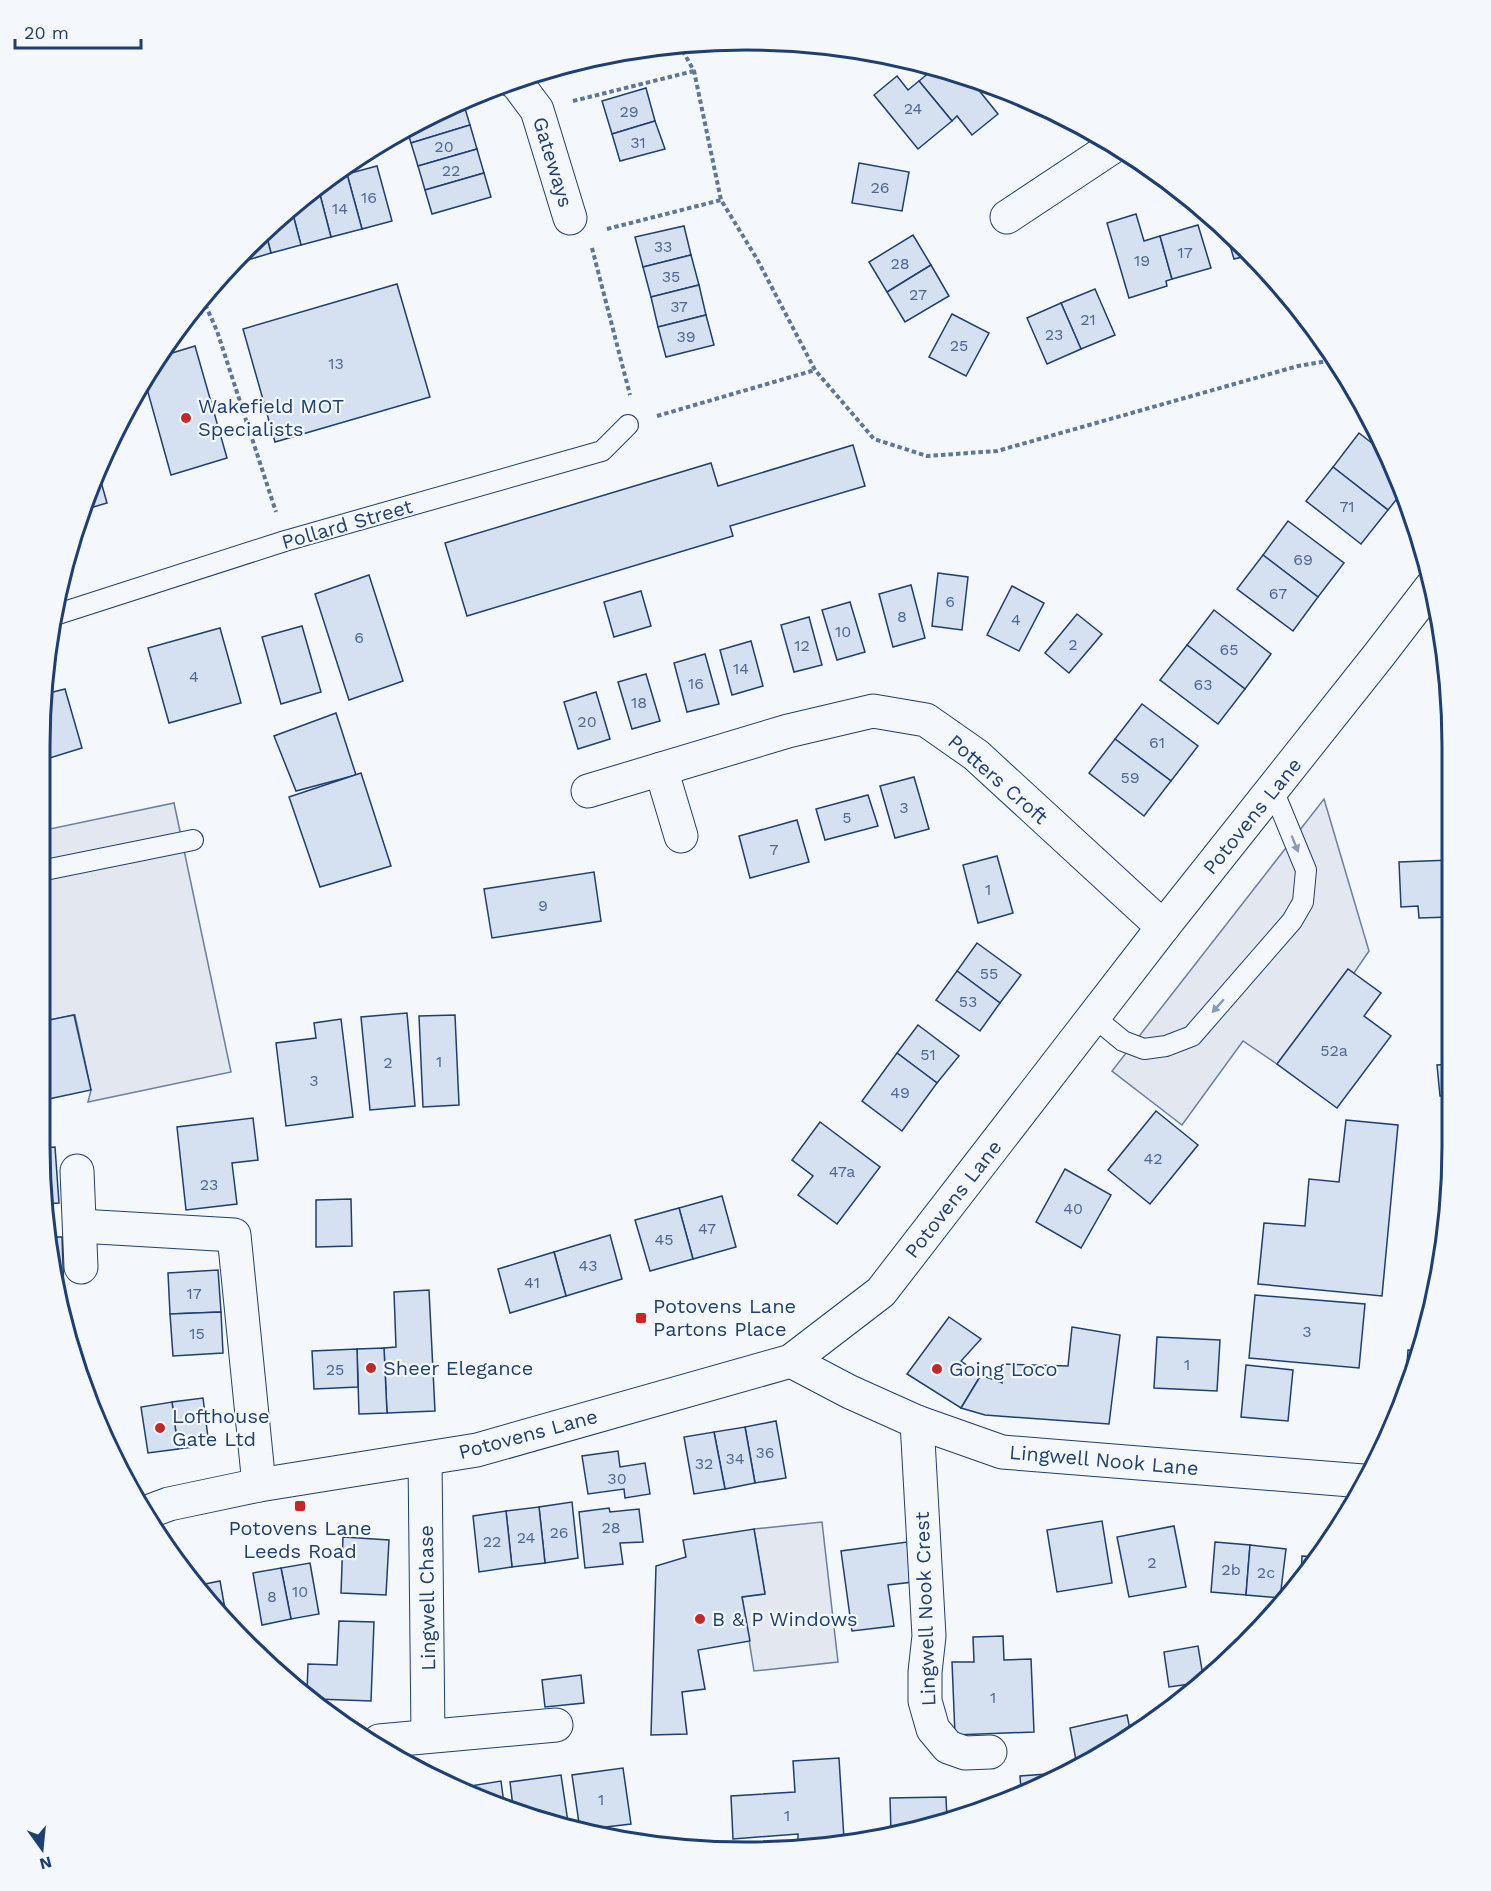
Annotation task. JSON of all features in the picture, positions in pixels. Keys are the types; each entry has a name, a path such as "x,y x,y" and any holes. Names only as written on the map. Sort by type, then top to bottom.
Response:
{"street":[{"name":"Gateways","path":"520,87 537,110 579,226"},
{"path":"1007,217 1106,151"},
{"name":"Potovens Lane","path":"153,1510 169,1504 259,1485 477,1450 791,1361 881,1292 1163,927 1425,595"},
{"name":"Potters Croft","path":"588,791 788,731 873,711 926,720 976,755 1163,927"},
{"path":"662,769 681,836"},
{"path":"77,1171 81,1267"},
{"path":"80,1226 234,1235 259,1485"},
{"name":"Lingwell Nook Lane","path":"791,1361 850,1392 917,1422 1002,1452 1355,1480"},
{"name":"Lingwell Nook Crest","path":"917,1422 929,1636 925,1672 926,1701 933,1729 948,1747 965,1753 990,1752"},
{"name":"Lingwell Chase","path":"425,1459 428,1736"},
{"path":"385,1740 556,1725"}],"lane":[{"name":"Pollard Street","path":"63,613 285,541 602,452 628,425"},
{"path":"1094,1017 1124,1041 1144,1049 1166,1046 1192,1036 1292,921 1303,902 1306,870 1273,790"},
{"path":"50,869 193,840"}],"path":[{"path":"684,52 694,71 721,200 757,259 815,370 873,439 927,456 997,450 1298,366 1325,361"},
{"path":"537,110 694,71"},
{"path":"631,397 579,226 721,200"},
{"path":"206,306 217,331 285,541"},
{"path":"628,425 815,370"}],"shaded area":[{"path":"1324,799 1369,951 1354,973 1348,969 1277,1064 1243,1041 1182,1125 1112,1071"},
{"path":"174,803 231,1072 88,1102 91,1090 75,1015 50,1020 50,829"},
{"path":"822,1522 838,1662 754,1671 742,1597 765,1593 754,1529"}],"building":[{"path":"928,74 978,89 998,114 972,135 957,116 952,121 919,81"},
{"path":"897,76 908,90 919,81 952,121 918,149 874,95"},
{"path":"646,88 655,121 612,134 602,101"},
{"path":"465,108 470,125 411,143 409,137"},
{"path":"655,121 665,149 620,161 612,134"},
{"path":"470,125 477,149 418,166 411,143"},
{"path":"477,149 484,173 425,190 418,166"},
{"path":"859,163 909,172 902,211 852,203"},
{"path":"377,166 392,221 362,229 347,175"},
{"path":"484,173 491,197 432,214 425,190"},
{"path":"347,175 362,229 331,237 320,195"},
{"path":"320,195 331,237 301,245 294,217"},
{"path":"1136,214 1144,241 1160,236 1172,279 1166,281 1167,286 1129,298 1107,223"},
{"path":"294,217 301,245 271,253 268,240"},
{"path":"1198,225 1211,268 1172,279 1160,236"},
{"path":"684,226 691,255 643,267 635,237"},
{"path":"913,235 931,265 887,292 869,262"},
{"path":"268,240 271,253 246,260"},
{"path":"1230,246 1242,257 1234,259"},
{"path":"691,255 699,285 651,297 643,267"},
{"path":"931,265 949,296 905,322 887,292"},
{"path":"397,284 430,397 275,442 243,329"},
{"path":"699,285 706,315 658,327 651,297"},
{"path":"1095,289 1115,335 1081,349 1061,303"},
{"path":"1061,303 1081,349 1047,364 1027,318"},
{"path":"952,314 989,333 966,376 929,357"},
{"path":"706,315 714,345 666,357 658,327"},
{"name":"Wakefield MOT Specialists","path":"195,346 227,458 171,475 147,390 171,353"},
{"path":"1359,433 1373,444 1397,499 1388,510 1333,467"},
{"path":"853,445 865,486 730,526 733,536 467,616 445,543 711,463 718,486"},
{"path":"1333,467 1388,510 1361,544 1306,501"},
{"path":"101,482 107,503 91,508"},
{"path":"1288,521 1344,563 1318,597 1263,555"},
{"path":"1263,555 1318,597 1293,631 1237,589"},
{"path":"938,573 968,577 962,630 932,626"},
{"path":"369,575 403,681 349,700 315,594"},
{"path":"911,585 925,638 893,647 879,594"},
{"path":"1012,586 1044,603 1019,651 987,635"},
{"path":"641,591 651,626 614,637 604,602"},
{"path":"850,602 865,652 837,660 822,610"},
{"path":"1214,610 1271,654 1245,689 1187,645"},
{"path":"1077,614 1102,634 1069,673 1045,653"},
{"path":"809,617 822,665 794,672 781,625"},
{"path":"302,626 321,692 281,704 262,637"},
{"path":"220,628 241,703 169,723 148,648"},
{"path":"751,641 763,686 732,695 720,650"},
{"path":"1187,645 1245,689 1218,724 1160,680"},
{"path":"705,654 719,704 687,712 674,663"},
{"path":"646,674 660,721 632,729 618,682"},
{"path":"65,689 82,748 50,758 51,700 52,692"},
{"path":"596,692 610,739 578,749 564,702"},
{"path":"1142,704 1198,746 1171,781 1115,739"},
{"path":"336,713 356,775 296,791 274,736"},
{"path":"1115,739 1171,781 1144,816 1089,773"},
{"path":"361,773 391,866 320,887 289,797"},
{"path":"914,777 929,829 895,838 880,786"},
{"path":"868,795 878,826 825,840 816,809"},
{"path":"797,820 809,862 750,878 739,836"},
{"path":"997,856 1013,913 978,923 963,865"},
{"path":"1442,860 1442,917 1419,918 1418,906 1401,907 1399,862"},
{"path":"594,872 601,921 492,938 484,889"},
{"path":"977,943 1021,975 1000,1003 957,971"},
{"path":"1348,969 1381,993 1364,1016 1391,1036 1337,1108 1277,1064"},
{"path":"957,971 1000,1003 980,1031 936,1000"},
{"path":"407,1013 415,1106 370,1110 361,1017"},
{"path":"74,1015 91,1090 50,1099 50,1020"},
{"path":"455,1015 459,1105 423,1107 419,1016"},
{"path":"341,1019 353,1117 286,1126 276,1043 316,1038 314,1023"},
{"path":"918,1025 959,1056 937,1083 897,1053"},
{"path":"897,1053 937,1083 902,1131 862,1101"},
{"path":"1437,1065 1442,1065 1442,1096 1440,1096"},
{"path":"1156,1111 1198,1145 1150,1204 1108,1170"},
{"path":"253,1118 258,1160 232,1163 237,1204 186,1210 177,1127"},
{"path":"1346,1120 1398,1125 1382,1296 1258,1284 1264,1223 1305,1226 1309,1179 1339,1182"},
{"path":"820,1122 880,1167 837,1224 798,1195 813,1176 792,1160"},
{"path":"50,1147 55,1147 59,1203 52,1204"},
{"path":"1065,1169 1111,1195 1081,1248 1036,1222"},
{"path":"722,1196 736,1247 693,1259 679,1208"},
{"path":"351,1199 352,1246 316,1247 316,1200"},
{"path":"679,1208 693,1259 650,1271 635,1220"},
{"path":"610,1235 622,1279 566,1296 554,1252"},
{"path":"55,1237 62,1237 64,1284"},
{"path":"554,1252 566,1296 510,1313 498,1269"},
{"path":"218,1270 221,1312 170,1314 168,1273"},
{"path":"429,1290 435,1411 387,1413 384,1348 396,1347 394,1292"},
{"path":"1255,1295 1365,1304 1359,1368 1249,1358"},
{"path":"221,1312 223,1353 173,1356 170,1314"},
{"path":"949,1317 981,1339 961,1361 981,1375 961,1408 907,1374"},
{"path":"1072,1327 1120,1335 1109,1424 985,1415 961,1408 981,1375 1002,1383 1002,1364 1068,1366"},
{"path":"1157,1337 1220,1340 1217,1391 1154,1388"},
{"name":"Sheer Elegance","path":"384,1348 387,1413 359,1414 357,1349"},
{"path":"357,1349 358,1387 314,1389 312,1351"},
{"path":"1246,1365 1293,1370 1288,1421 1241,1417"},
{"path":"203,1398 209,1445 178,1449 172,1402"},
{"name":"Lofthouse Gate Ltd","path":"172,1402 178,1449 148,1453 141,1407"},
{"path":"776,1421 786,1478 755,1483 745,1427"},
{"path":"745,1427 755,1483 725,1489 714,1432"},
{"path":"714,1432 725,1489 694,1494 684,1437"},
{"path":"618,1451 620,1467 645,1463 650,1494 625,1498 624,1489 588,1494 582,1456"},
{"path":"572,1502 578,1558 545,1563 539,1507"},
{"path":"539,1507 545,1563 512,1567 506,1511"},
{"path":"609,1508 610,1512 639,1509 643,1542 620,1543 623,1564 585,1568 579,1512"},
{"path":"506,1511 512,1567 479,1572 473,1516"},
{"path":"1102,1521 1112,1583 1057,1592 1047,1530"},
{"path":"1174,1526 1186,1587 1129,1597 1117,1537"},
{"name":"B & P Windows","path":"754,1529 765,1594 742,1597 750,1641 698,1650 705,1689 682,1692 687,1734 651,1735 656,1566 686,1557 683,1540"},
{"path":"343,1537 389,1540 386,1595 341,1593"},
{"path":"907,1542 913,1582 888,1585 894,1626 852,1631 841,1551"},
{"path":"1215,1542 1250,1545 1246,1595 1211,1592"},
{"path":"1250,1545 1286,1549 1281,1589 1274,1598 1246,1595"},
{"path":"310,1563 319,1614 291,1619 281,1568"},
{"path":"281,1568 291,1619 262,1625 253,1573"},
{"path":"220,1581 225,1607 222,1604 205,1584"},
{"path":"339,1621 374,1622 371,1701 324,1699 307,1686 308,1664 337,1665"},
{"path":"1003,1636 1004,1660 1031,1659 1034,1732 955,1735 952,1662 974,1662 973,1637"},
{"path":"1198,1646 1202,1671 1185,1685 1169,1687 1164,1652"},
{"path":"581,1675 584,1703 545,1707 542,1680"},
{"path":"1127,1715 1129,1726 1076,1758 1070,1728"},
{"path":"839,1758 844,1835 798,1839 798,1834 733,1839 731,1796 795,1792 793,1761"},
{"path":"623,1768 631,1824 606,1827 579,1821 572,1775"},
{"path":"1044,1774 1021,1785 1020,1776"},
{"path":"561,1775 567,1819 512,1801 510,1782"},
{"path":"501,1781 503,1798 479,1789 472,1786"},
{"path":"946,1797 947,1812 891,1826 890,1798"}],"place":[{"name":"Wakefield MOT Specialists","path":"186,418"},
{"name":"Potovens Lane Partons Place","path":"641,1318"},
{"name":"Sheer Elegance","path":"371,1368"},
{"name":"Going Loco","path":"937,1369"},
{"name":"Lofthouse Gate Ltd","path":"160,1428"},
{"name":"Potovens Lane Leeds Road","path":"300,1506"},
{"name":"B & P Windows","path":"700,1619"}]}
